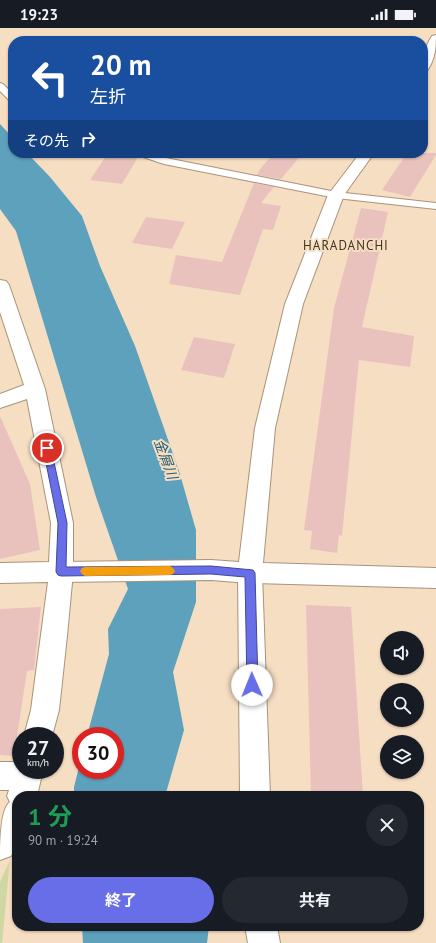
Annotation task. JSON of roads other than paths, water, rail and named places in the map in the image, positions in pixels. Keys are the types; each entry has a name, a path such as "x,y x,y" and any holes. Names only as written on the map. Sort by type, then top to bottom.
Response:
{"street":[{"path":"428,57 436,39"},
{"path":"255,791 250,573 266,428 294,304 336,195 363,158"},
{"path":"0,288 35,389 62,523 61,572 45,710 40,727"},
{"path":"0,401 35,389"},
{"path":"0,573 211,570 250,573 436,578"},
{"path":"0,845 12,823"},
{"path":"262,931 264,943"}],"lane":[{"path":"0,86 8,94"},
{"path":"157,158 336,195 436,206"}],"water":[{"name":"金屑川","path":"0,124 8,133 8,158 32,158 50,177 82,216 100,266 135,346 179,471 196,530 196,602 173,672 184,730 167,791 74,791 76,779 124,779 124,727 89,727 109,654 108,629 128,589 96,497 16,231 0,209"},
{"path":"82,931 208,931 207,943 83,943"}],"district":[{"name":"HARADANCHI","path":"346,245"}]}
